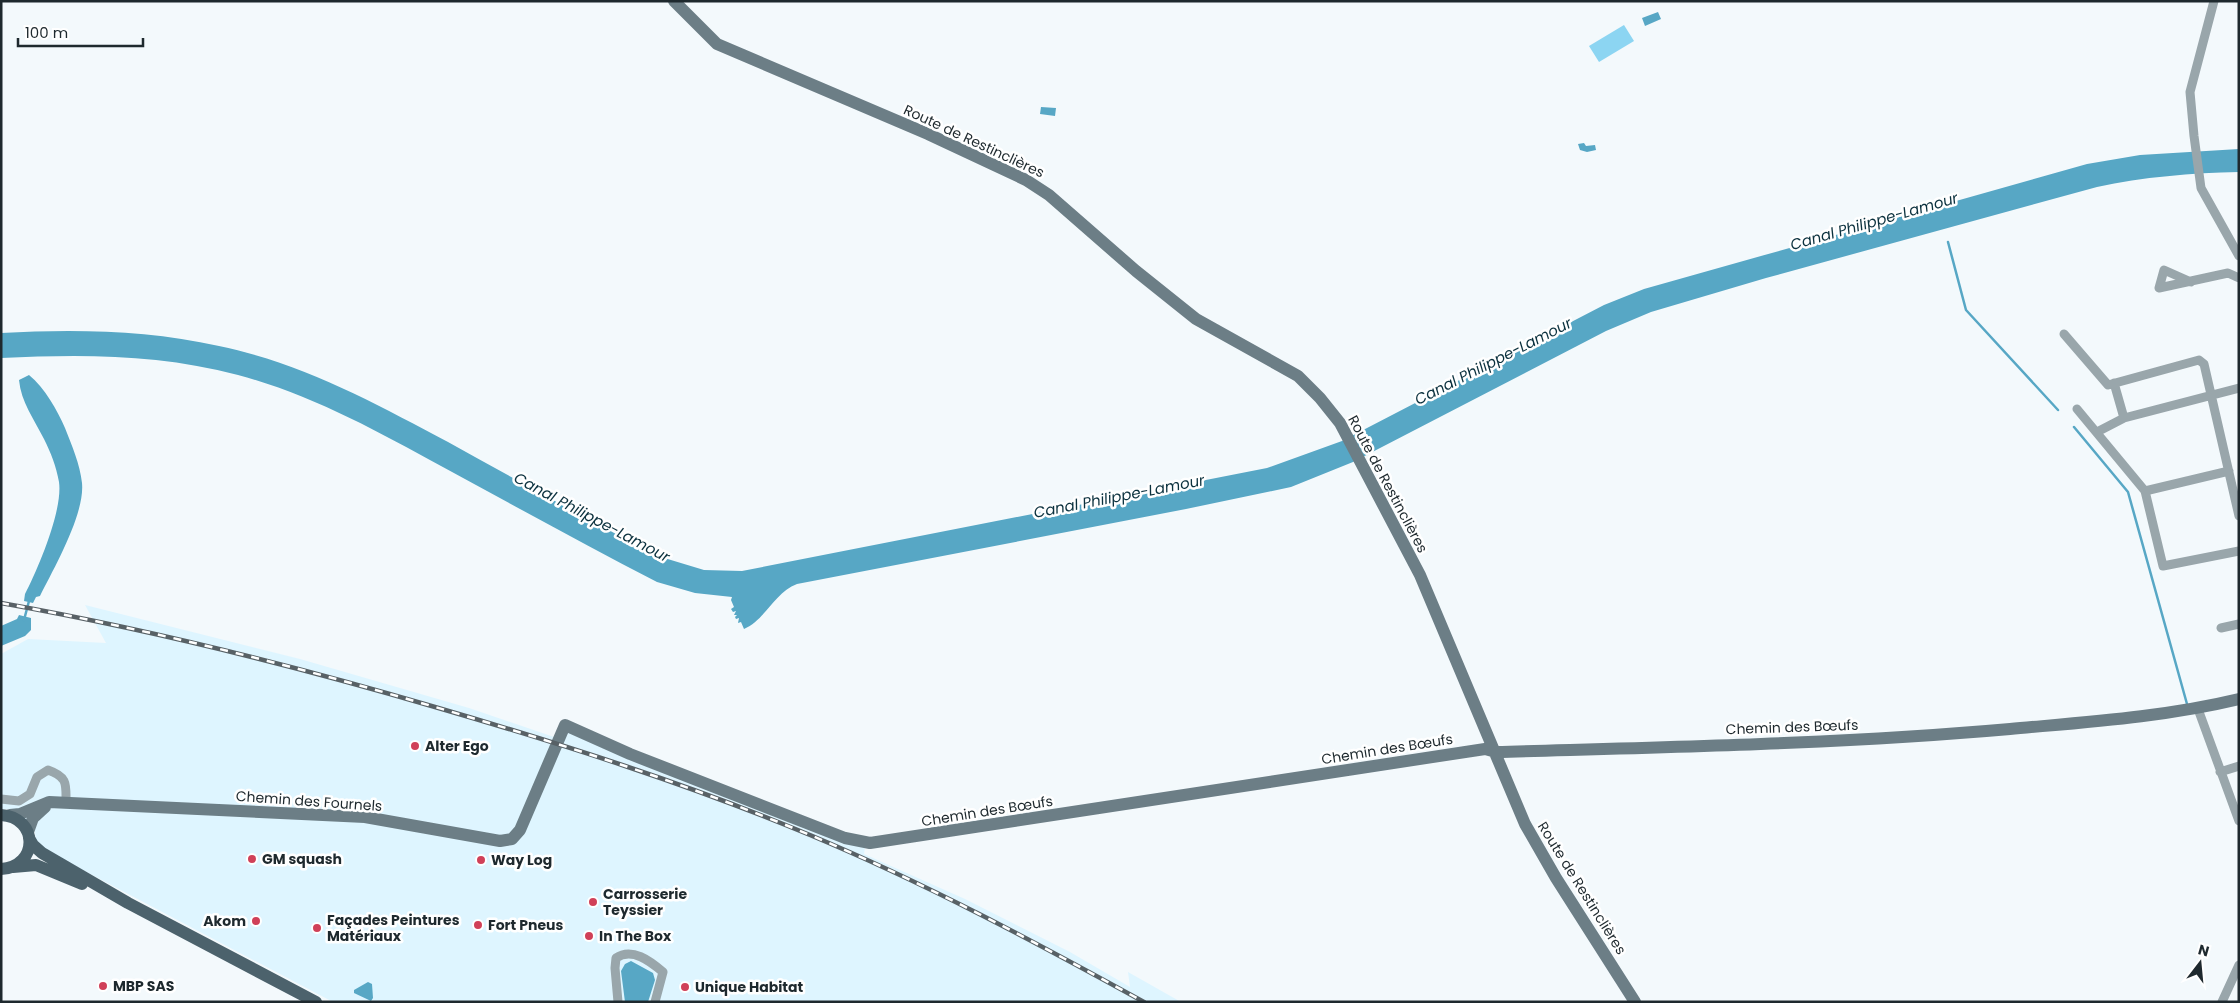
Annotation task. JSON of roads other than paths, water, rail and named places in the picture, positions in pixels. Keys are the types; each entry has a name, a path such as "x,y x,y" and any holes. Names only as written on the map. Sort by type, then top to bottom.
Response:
{"main road":[{"path":"5,815 24,825 33,845 42,853 128,904 316,1002"},
{"path":"6,869 19,863 27,854 29,835"},
{"path":"6,869 36,865 128,904"}],"street":[{"name":"Route de Restinclières","path":"674,1 716,44 928,134 1026,180 1049,195 1136,271 1196,319 1298,376 1320,398 1340,423 1343,432 1362,464 1420,575 1525,824 1556,878 1635,1002"},
{"path":"2214,1 2190,92 2201,188 2239,256"},
{"path":"2191,282 2228,273 2239,278"},
{"path":"2064,334 2108,385 2199,360 2204,364 2239,516"},
{"path":"2114,383 2124,418"},
{"path":"2096,432 2124,418 2239,388"},
{"path":"2077,409 2145,491 2163,566 2239,550"},
{"path":"2145,491 2230,472"},
{"path":"2221,628 2239,624"},
{"name":"Chemin des Bœufs","path":"565,725 630,754 845,838 870,843 1485,749 1496,752 1910,738 2198,709 2239,700"},
{"path":"2198,709 2239,821"},
{"name":"Chemin des Fournels","path":"5,815 20,814 42,804 64,803 365,817 500,841 512,838 520,830 565,725"},
{"path":"2220,772 2239,766"},
{"path":"1,799 19,801 30,794 37,776 48,770 60,774 66,783 64,803"},
{"name":"Chemin des Fournels","path":"29,835 31,822 38,812 49,805 64,803"},
{"path":"618,1002 616,958 623,953 628,953 634,954 653,964 663,972 655,1002"},
{"path":"2222,1002 2239,965"}],"waterway":[{"path":"1948,242 1966,310 2058,410"},
{"path":"2074,427 2128,492 2187,704"},
{"path":"24,620 29,601"}],"railway":[{"path":"1,603 165,636 328,677 530,735 671,782 764,816 853,853 1021,935 1144,1002"}],"place":[{"name":"Alter Ego","path":"415,746"},
{"name":"GM squash","path":"252,859"},
{"name":"Way Log","path":"481,860"},
{"name":"Carrosserie Teyssier","path":"593,902"},
{"name":"Akom","path":"256,921"},
{"name":"Fort Pneus","path":"478,925"},
{"name":"Façades Peintures Matériaux","path":"317,928"},
{"name":"In The Box","path":"589,936"},
{"name":"MBP SAS","path":"103,986"},
{"name":"Unique Habitat","path":"685,987"}],"water label":[{"name":"Canal Philippe-Lamour","path":"1874,221"},
{"name":"Canal Philippe-Lamour","path":"1493,361"},
{"name":"Canal Philippe-Lamour","path":"1119,496"},
{"name":"Canal Philippe-Lamour","path":"592,517"}]}
